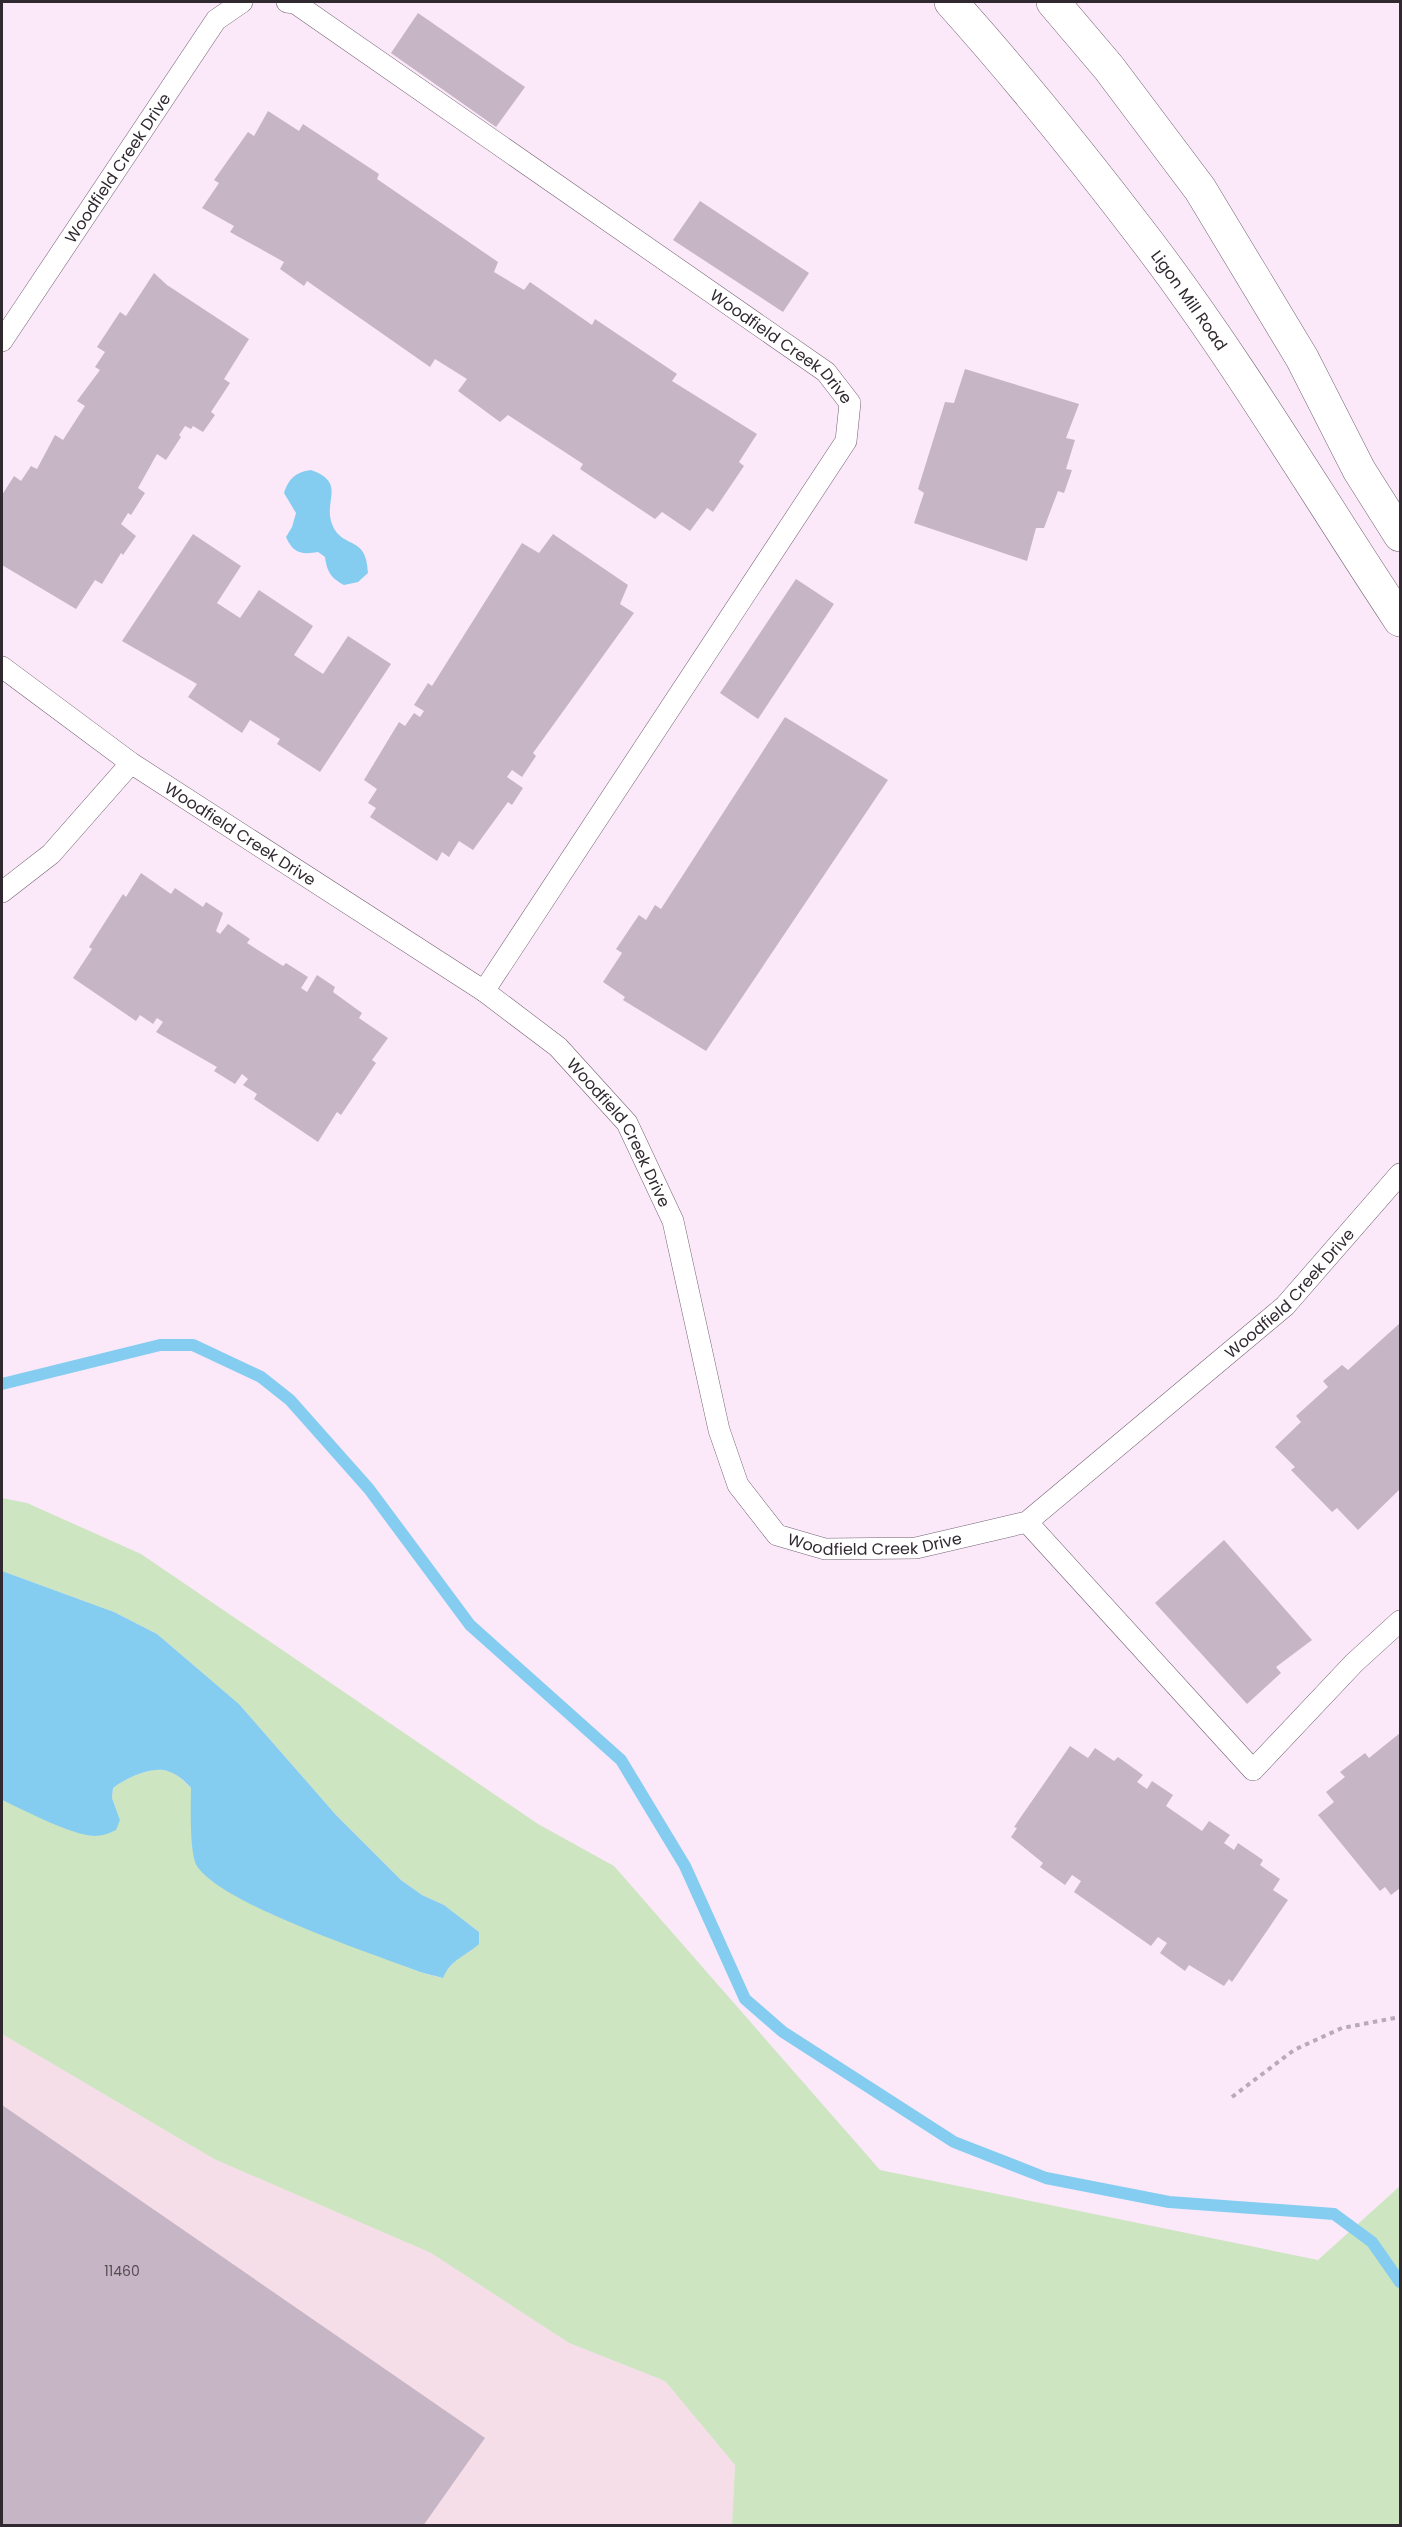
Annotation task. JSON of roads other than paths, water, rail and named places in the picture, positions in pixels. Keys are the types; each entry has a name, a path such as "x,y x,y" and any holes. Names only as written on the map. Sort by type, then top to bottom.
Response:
{"main road":[{"name":"Ligon Mill Road","path":"951,2 1000,57 1149,244 1225,351 1401,621"},
{"path":"1053,2 1109,68 1200,189 1302,358 1359,470 1401,534"}],"lane":[{"name":"Woodfield Creek Drive","path":"2,341 216,20 242,2"},
{"name":"Woodfield Creek Drive","path":"287,2 295,3 826,372 850,403 846,441 484,991"},
{"name":"Woodfield Creek Drive","path":"2,667 131,763 484,991 558,1047 627,1122 673,1221 719,1430 738,1485 777,1535 825,1549 916,1548 1027,1522 1285,1306 1401,1174"},
{"path":"2,892 51,854 131,763"},
{"path":"1027,1522 1253,1770 1354,1663 1401,1621"}],"water":[{"path":"311,470 322,475 331,486 330,515 336,532 359,547 367,561 368,573 358,582 344,585 330,574 325,557 318,552 298,552 286,537 296,513 284,493 293,477"},
{"path":"2,1571 114,1612 157,1634 239,1704 336,1815 401,1880 422,1895 444,1905 479,1932 479,1944 450,1966 443,1978 420,1972 300,1927 236,1896 212,1881 197,1866 192,1840 191,1788 171,1772 157,1770 143,1772 113,1788 112,1798 120,1820 116,1830 94,1836 73,1831 2,1800"}],"waterway":[{"path":"2,1384 160,1345 193,1345 261,1377 290,1400 369,1489 470,1625 621,1760 685,1866 745,1999 783,2032 954,2142 1046,2178 1169,2202 1334,2214 1372,2242 1400,2282"}]}
